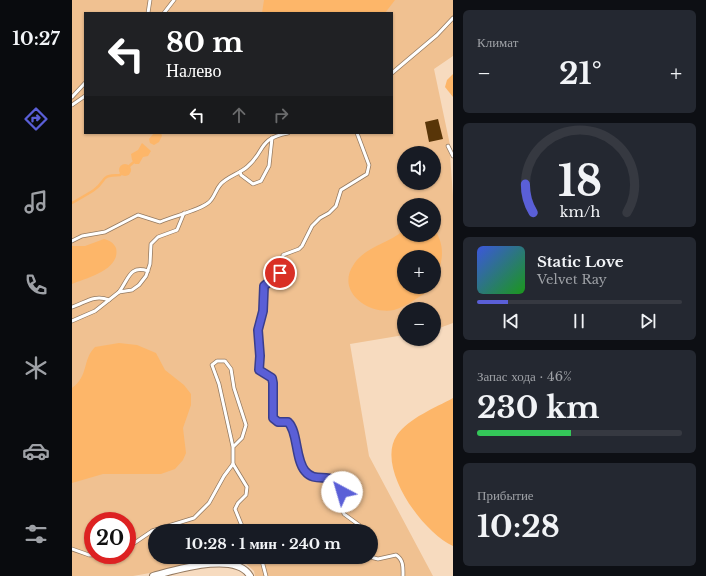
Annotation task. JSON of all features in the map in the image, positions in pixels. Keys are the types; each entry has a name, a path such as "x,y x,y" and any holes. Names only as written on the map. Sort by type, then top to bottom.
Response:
{"street":[{"path":"153,576 225,563 244,568 250,576"}],"lane":[{"path":"148,12 150,0"},
{"path":"165,12 174,0"},
{"path":"393,72 437,35 453,18"},
{"path":"72,97 84,84"},
{"path":"72,106 84,97"},
{"path":"72,241 82,236 105,232 138,215 160,222 208,204 220,185 250,164 263,144 272,138 285,134"},
{"path":"357,134 369,166 367,174 341,190 336,206 330,213 320,218 312,226 299,249 283,255 280,273 264,286 263,311 258,330 260,350 259,370 272,378 273,383 273,418 278,422 288,422 292,427 296,447 307,473 313,476 333,479 337,482 342,492 344,514 358,524"},
{"path":"240,172 241,176 253,184 261,181 270,162 272,138"},
{"path":"448,146 453,156"},
{"path":"119,292 132,290 138,285 148,271 151,244 158,237 176,230 184,213"},
{"path":"72,322 95,311 119,292 131,272 138,269 148,271"},
{"path":"72,307 92,298 103,298 109,300"},
{"path":"233,447 242,438 246,425 234,388 231,369 226,361 217,360 212,366 219,384 233,447 233,464 247,487 246,495 238,503 236,509 241,524"},
{"path":"136,542 152,531 194,518 209,503 224,476 233,464"},
{"path":"72,549 84,553"},
{"path":"378,559 393,555 399,556 403,566 403,576"},
{"path":"262,564 266,576"}],"shaded area":[{"path":"72,0 453,0 453,56 434,69 450,145 446,146 450,155 453,196 453,323 441,327 441,302 397,302 397,336 350,344 369,456 433,576 255,576 254,571 246,564 378,564 378,524 148,524 148,564 201,564 133,576 72,576"},
{"path":"264,0 395,0 386,12 262,12"},
{"path":"453,74 453,97 445,87 447,80"},
{"path":"153,134 161,134 162,136 159,142 154,145 150,143 149,139"},
{"path":"142,143 151,151 148,156 143,157 139,164 135,164 132,160 131,154 138,150"},
{"path":"125,164 129,166 131,170 129,174 125,176 121,174 119,170 121,166"},
{"path":"397,236 397,242 441,242 442,256 441,263 441,250 397,250 397,294 424,294 410,302 397,302 397,309 384,311 365,305 357,299 351,292 349,274 354,264 365,253"},
{"path":"104,239 111,242 116,248 116,256 113,262 101,272 72,284 72,246 85,246"},
{"path":"119,343 137,345 156,353 165,370 184,385 191,394 191,405 183,428 186,453 183,460 175,469 161,474 103,474 72,483 72,388 81,378 88,357 95,347"},
{"path":"453,398 453,546 441,539 428,528 416,514 406,498 397,481 392,464 392,448 397,435 408,423"}],"building":[{"path":"438,119 443,139 429,142 425,122"}],"waterway":[{"path":"127,168 135,161"},
{"path":"72,203 98,187 106,177 120,175 122,173"}],"route":[{"path":"280,273 274,280 264,286 263,290 263,311 258,330 260,346 259,370 263,374 272,378 274,421 288,422 292,427 296,447 304,469 310,475 333,479 340,486 342,492"}]}
